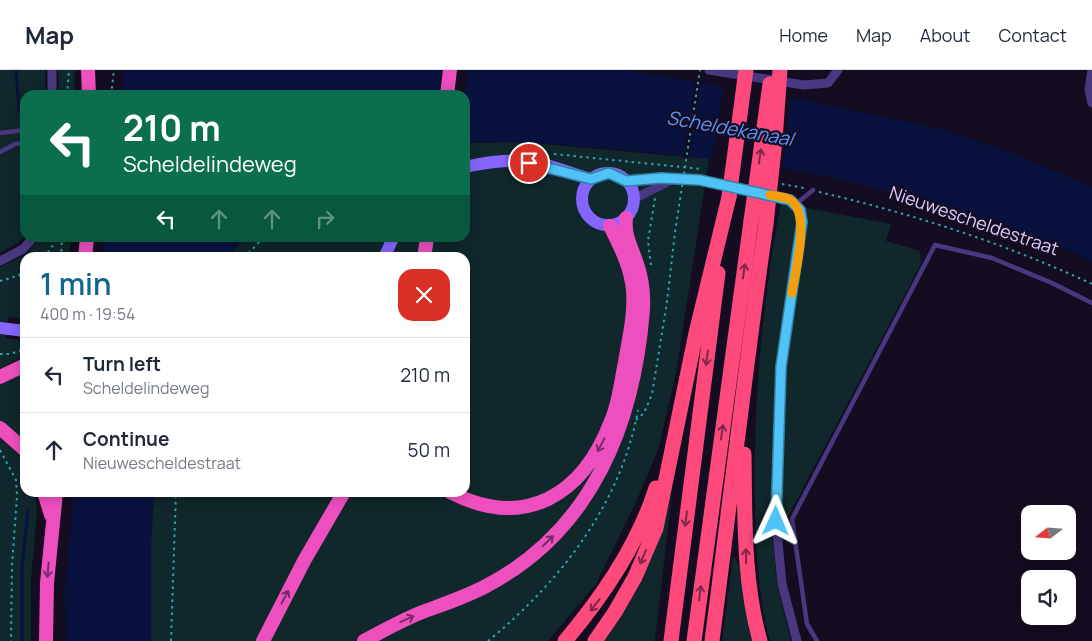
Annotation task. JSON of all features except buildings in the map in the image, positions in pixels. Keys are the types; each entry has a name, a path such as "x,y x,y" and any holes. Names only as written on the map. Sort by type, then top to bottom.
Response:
{"highway":[{"path":"88,70 89,90"},
{"path":"448,90 450,70"},
{"path":"594,641 615,612 635,577 656,528 677,422 729,192 746,70"},
{"path":"760,641 746,567 744,446 758,222 772,70"},
{"path":"694,641 758,222 775,140 780,70"},
{"path":"671,641 724,217"},
{"path":"364,641 424,611 463,597 512,571 535,554 558,532 592,487 606,463 626,406 643,310 641,278 626,236 626,218"},
{"path":"461,497 482,506 503,509 522,507 541,502 560,492 576,480 590,464 612,419 622,379 633,304 629,270 610,226"},
{"path":"712,641 751,329"},
{"path":"0,376 20,367"},
{"path":"565,641 603,595 650,508 677,422"},
{"path":"0,428 20,446"},
{"path":"45,497 52,521"},
{"path":"46,641 47,583 55,497"},
{"path":"263,641 304,561 341,497"}],"main road":[{"path":"470,166 488,161 515,161 543,164 591,179 609,173 626,181 634,199 633,206 626,218 610,226 594,222 588,216 581,201 582,192 591,179"},
{"path":"561,171 582,192"},
{"path":"3,328 20,330"}],"street":[{"path":"52,70 52,90"},
{"path":"709,70 804,85 828,83 838,70"},
{"path":"1092,70 1088,90 1092,103"},
{"path":"634,199 674,178"},
{"path":"626,181 674,178 700,180 729,192 790,200 800,210 802,222 781,367 776,521 782,584 797,641"},
{"path":"0,261 23,249 29,242"}],"lane":[{"path":"0,133 20,131"},
{"path":"0,152 20,144"},
{"path":"795,205 813,190"},
{"path":"817,641 808,624 792,519 935,245 992,258 1052,283 1092,303"}],"path":[{"path":"67,90 69,70"},
{"path":"112,90 114,70"},
{"path":"488,641 536,598 565,565 605,505 620,474 636,420 644,413 652,394 700,70"},
{"path":"552,154 654,163"},
{"name":"Nieuwescheldestraat","path":"813,190 943,224 1053,266 1092,284"},
{"path":"652,272 648,241 655,192"},
{"path":"250,252 259,242"},
{"path":"0,281 20,274"},
{"path":"0,354 10,354 20,351"},
{"path":"0,450 16,480 17,496 12,565 11,641"},
{"path":"171,641 176,497"}],"green space":[{"path":"0,70 45,70 45,90 20,90 20,241 0,253"},
{"path":"58,70 75,70 74,90 59,90"},
{"path":"521,142 709,159 676,373 659,447 637,500 596,584 548,641 151,641 151,544 154,497 470,497 470,252 231,252 242,242 470,242 470,143"},
{"path":"781,203 891,224 886,241 920,251 921,264 788,517 771,521 777,585 791,641 770,641 760,590 757,556 755,467 760,353 774,241"},
{"path":"37,242 71,242 70,252 29,252"},
{"path":"20,257 20,318 8,317 7,323 0,322 0,267"},
{"path":"0,334 6,335 5,338 20,340 20,358 0,369"},
{"path":"20,375 20,438 0,422 0,385"},
{"path":"0,439 20,458 20,497 35,497 37,511 31,579 31,641 0,641"},
{"path":"672,491 655,641 604,641 627,605 646,569 661,532"},
{"path":"733,556 741,567 754,641 722,641"}],"water":[{"name":"Scheldekanaal","path":"124,70 626,70 788,97 937,128 1002,149 1092,187 1092,262 1054,244 993,222 880,190 810,173 607,148 526,143 470,143 470,90 122,90"},
{"path":"104,242 242,242 231,252 103,252"},
{"path":"74,497 154,497 151,544 151,641 66,641 65,590"}],"pier":[{"path":"442,70 468,70 465,90 439,90"},
{"path":"695,80 701,81 689,159 683,158"},
{"path":"724,85 792,95 782,172 711,161"}],"waterway":[{"path":"16,70 19,111"},
{"path":"22,641 22,566 28,511"}],"slow traffic":[{"path":"770,195 790,200 800,210 802,222 792,293"}],"route":[{"path":"529,163 543,164 591,179 609,173 616,174 626,181 661,178 700,180 790,200 800,210 802,222 781,367 776,521"}]}
